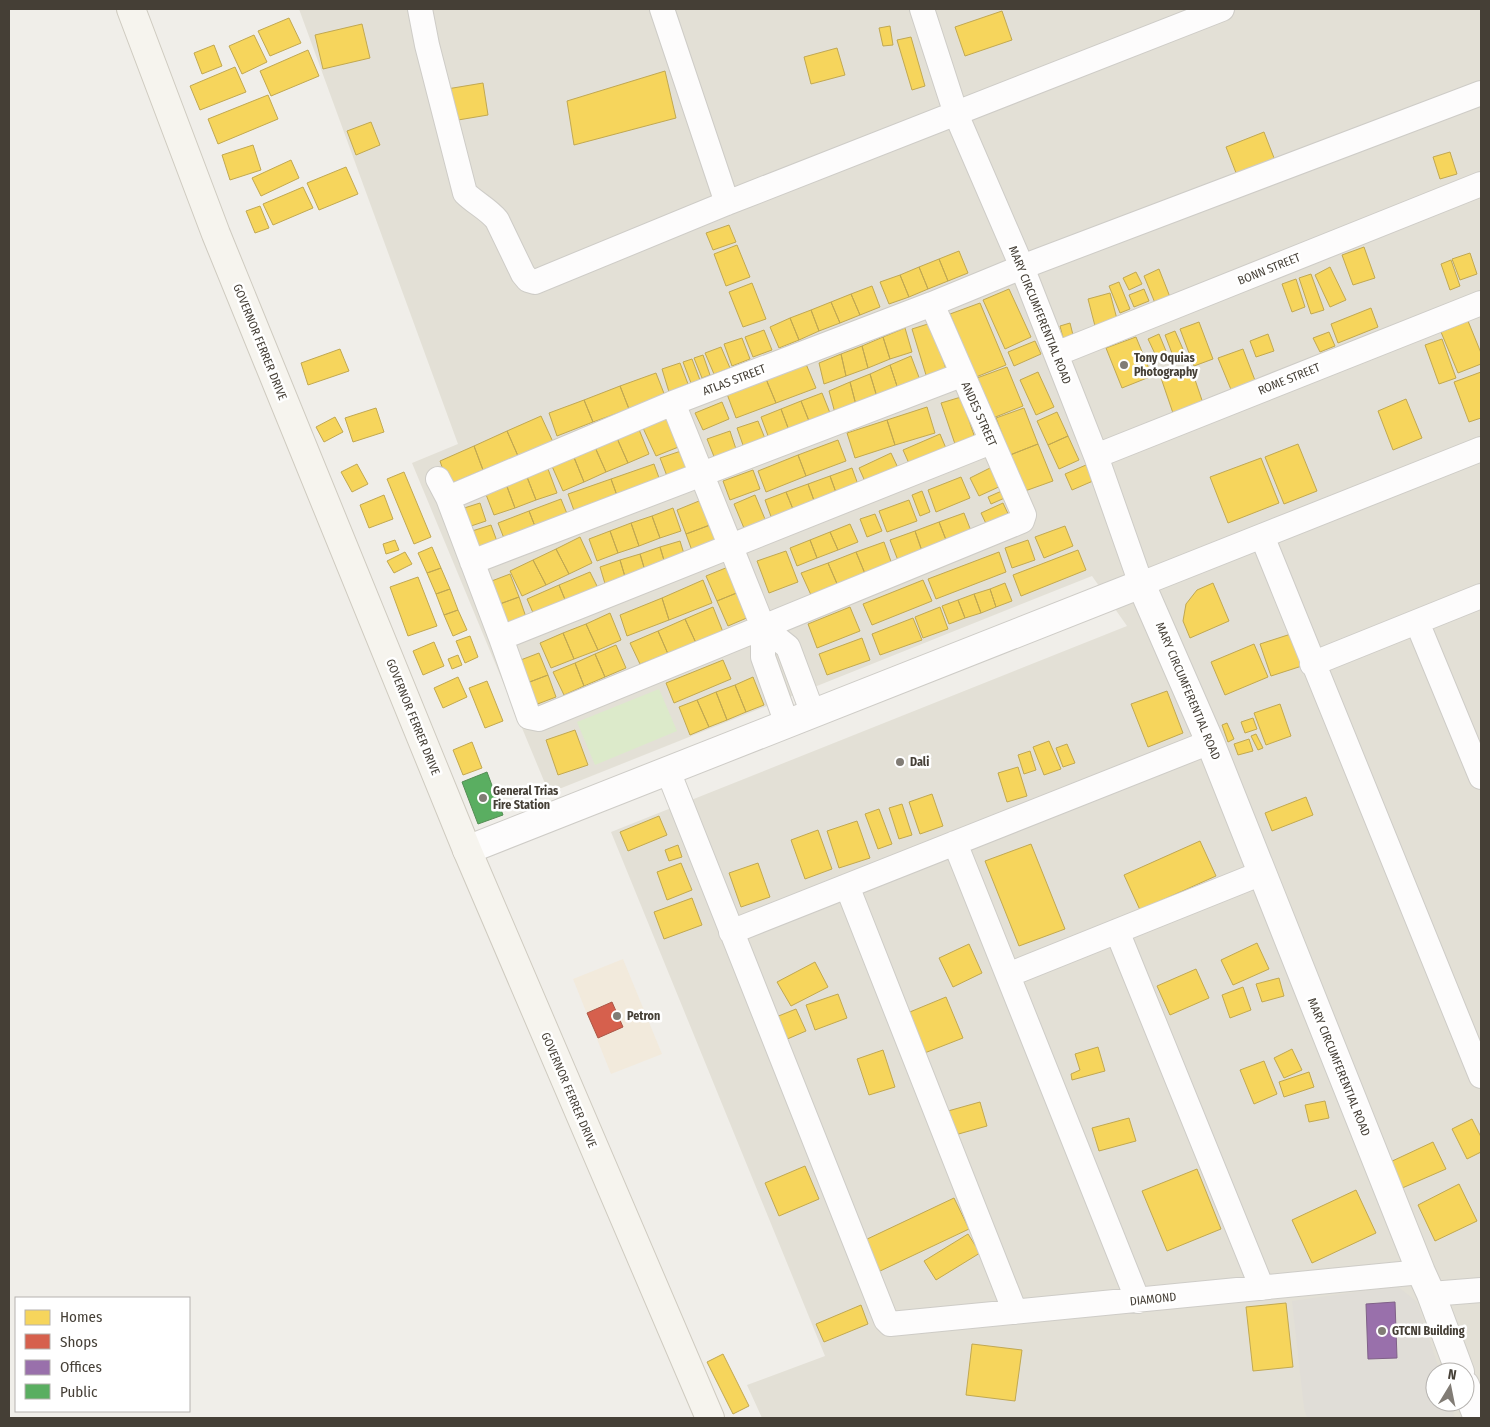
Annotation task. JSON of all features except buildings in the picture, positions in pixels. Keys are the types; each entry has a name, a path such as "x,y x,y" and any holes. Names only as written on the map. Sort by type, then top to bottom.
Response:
{"main road":[{"name":"GOVERNOR FERRER DRIVE","path":"131,9 216,234 468,850 703,1406 710,1418"}],"street":[{"path":"420,9 465,193 473,201 491,212 497,220 523,274 528,280 535,282 727,203 956,114 1197,14 1222,9"},
{"path":"662,9 727,203"},
{"name":"MARY CIRCUMFERENTIAL ROAD","path":"922,9 956,114 1022,267 1096,456 1141,584 1210,742 1456,1362"},
{"name":"ATLAS STREET","path":"472,562 443,488 673,404 932,304 1022,267 1481,93"},
{"name":"BONN STREET","path":"1056,354 1481,184"},
{"name":"ROME STREET","path":"1096,456 1481,303"},
{"name":"ANDES STREET","path":"763,627 1020,522 1023,519 1024,515 932,304"},
{"path":"763,627 539,719 529,717 472,562 961,374"},
{"path":"673,404 763,627 762,657 787,724"},
{"path":"501,638 991,442"},
{"path":"468,850 1481,449"},
{"path":"1262,536 1312,664 1481,1076"},
{"path":"1312,664 1481,596"},
{"path":"1417,622 1481,777"},
{"path":"763,627 788,647 813,714"},
{"path":"668,772 730,932 1210,742"},
{"path":"955,843 1138,1301"},
{"path":"1008,975 1262,873"},
{"path":"847,886 1014,1312"},
{"path":"1117,931 1262,1288"},
{"name":"DIAMOND","path":"730,932 886,1320 890,1324 898,1325 1262,1288 1426,1283 1481,1290"}],"shaded area":[{"path":"299,9 1481,9 1481,1418 762,1418 747,1385 825,1356 611,832 1127,626 1092,576 549,793 412,463 458,444"},
{"name":"Petron","path":"623,959 662,1054 611,1074 573,979"},
{"path":"1397,1286 1417,1302 1437,1362 1425,1362 1425,1412 1453,1412 1455,1418 1307,1418 1304,1408 1292,1301"}],"green space":[{"path":"659,689 677,731 595,765 577,722"}],"place":[{"name":"Tony Oquias Photography","path":"1124,365"},
{"name":"Dali","path":"900,762"},
{"name":"General Trias Fire Station","path":"483,798"},
{"name":"Petron","path":"617,1016"},
{"name":"GTCNI Building","path":"1382,1331"}]}
